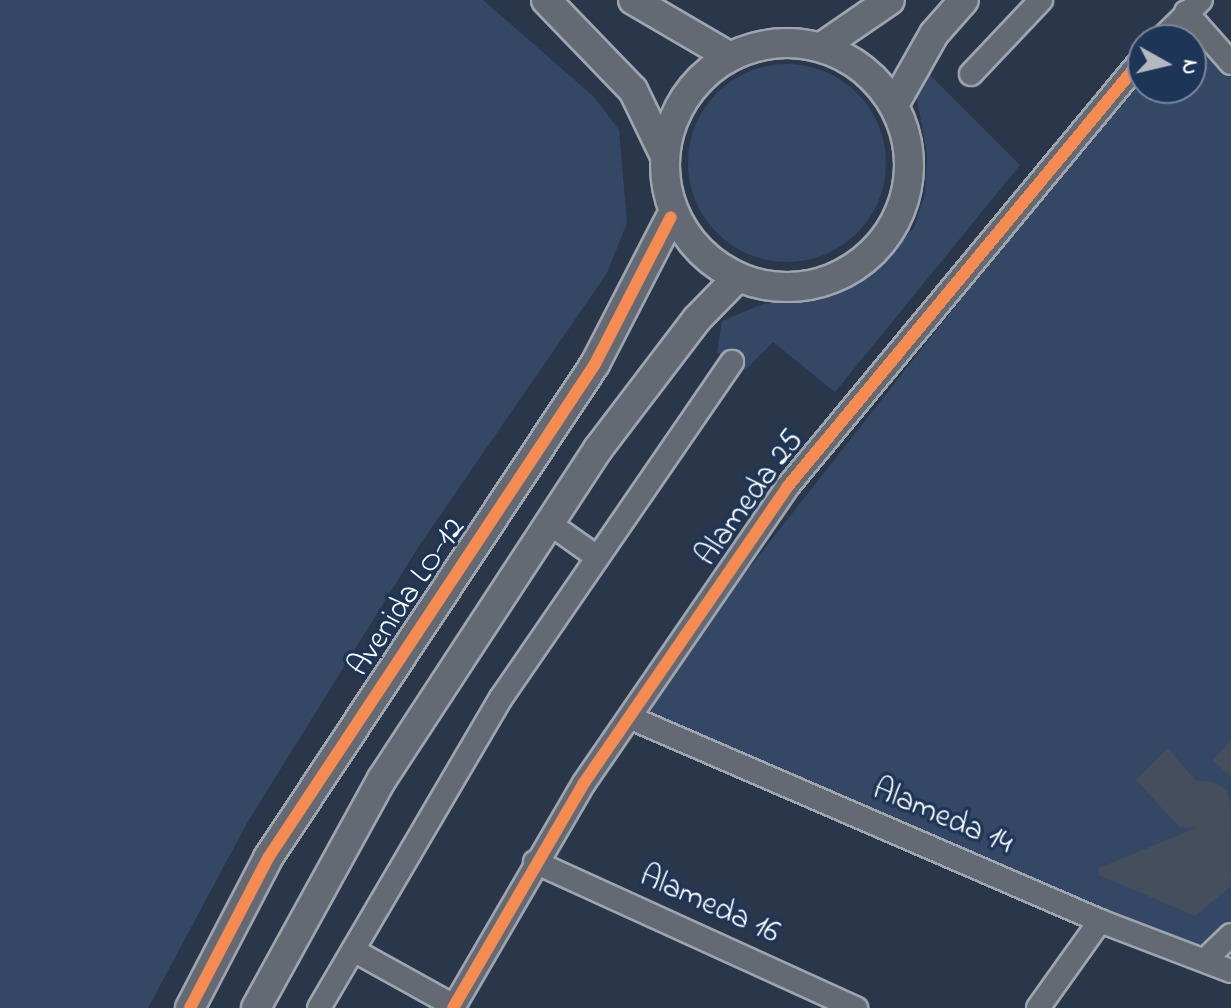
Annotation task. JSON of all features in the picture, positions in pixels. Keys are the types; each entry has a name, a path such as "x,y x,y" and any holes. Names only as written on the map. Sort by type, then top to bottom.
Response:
{"street":[{"path":"546,0 633,90 664,154 671,217 710,262 737,278 785,289 825,283 861,264 889,234 905,197 909,156 895,103 846,57 823,46 768,43 729,56 689,92 675,115 664,154"},
{"path":"633,0 729,56"},
{"path":"823,46 890,0"},
{"path":"895,103 934,34 964,0"},
{"path":"971,74 1041,0"},
{"path":"1176,24 1194,6 1231,63"},
{"name":"Alameda 25","path":"453,1007 535,862 788,486 1127,77"},
{"name":"Avenida LO-12","path":"190,1008 268,858 595,364 671,217"},
{"path":"256,1008 382,779 549,523 598,449 697,319 737,278"},
{"path":"319,1008 501,698 732,362"},
{"path":"549,523 597,557"},
{"name":"Alameda 14","path":"631,718 1100,921 1231,971"},
{"name":"Alameda 16","path":"535,862 856,1008"},
{"path":"1038,1008 1100,921"},
{"path":"1205,960 1231,935"},
{"path":"353,950 453,1007"}],"shaded area":[{"path":"0,0 483,0 594,97 619,130 627,223 607,273 419,546 247,823 148,1008 0,1008"},
{"path":"1186,12 1197,24 1177,24"},
{"path":"1207,36 1231,63 1231,935 1205,960 631,718 1127,88 1127,104 1207,104"},
{"path":"787,64 825,71 857,93 879,125 886,163 879,201 857,233 825,255 787,262 749,255 717,233 695,201 688,163 695,125 717,93 749,71"},
{"path":"928,73 1020,165 835,392 773,342 745,370 717,352 722,321 763,304 815,298 860,283 914,228 925,194 927,155 916,93"}],"building":[{"path":"1231,740 1231,777 1213,760"},
{"path":"1168,748 1195,780 1214,782 1227,790 1230,803 1231,886 1195,916 1099,875 1099,868 1196,828 1179,827 1136,780"}],"cycle path":[{"path":"453,1008 584,783 788,486 1127,77"},
{"path":"190,1008 268,858 595,364 671,217"}]}
